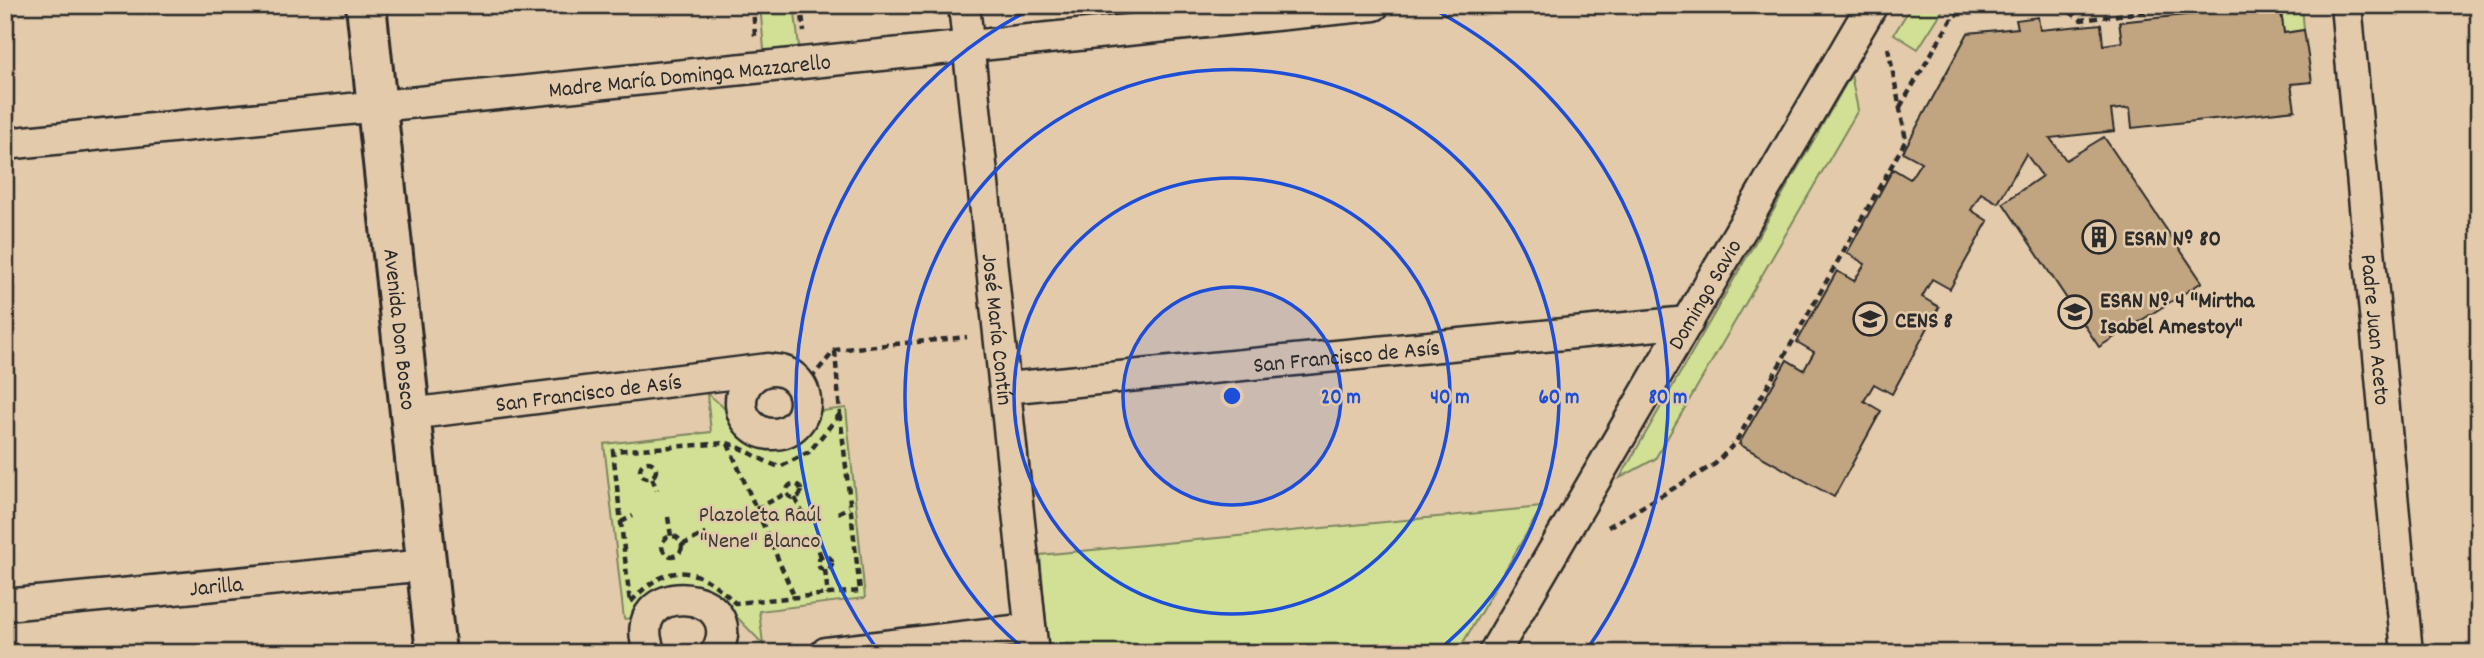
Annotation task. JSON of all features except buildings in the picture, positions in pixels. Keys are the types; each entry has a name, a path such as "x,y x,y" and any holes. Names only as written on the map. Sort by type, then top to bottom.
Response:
{"main road":[{"name":"Avenida Don Bosco","path":"366,5 436,653"}],"street":[{"name":"José María Contín","path":"964,5 1032,641"},
{"name":"Madre María Dominga Mazzarello","path":"5,144 378,109 1374,5"},
{"name":"Domingo Savio","path":"1494,653 1872,5"},
{"name":"Padre Juan Aceto","path":"2346,5 2407,653"},
{"name":"San Francisco de Asís","path":"1005,388 1688,322"},
{"name":"San Francisco de Asís","path":"410,414 768,369"},
{"path":"768,369 789,373 803,388 805,409 794,427 774,434 762,433 746,419 741,398 750,379 768,369"},
{"name":"Jarilla","path":"5,605 427,565"},
{"path":"650,653 645,630 649,618 667,600 680,597 704,603 713,612 719,623 720,636 716,653"},
{"path":"826,653 1032,641"}],"path":[{"path":"1900,107 1954,15 2041,5"},
{"path":"2060,5 2081,20 2193,5"},
{"path":"1602,531 1729,453 1906,140 1887,43"},
{"path":"803,388 835,350 999,333"},
{"path":"835,350 849,507 860,591 735,603 702,575 679,572 644,587 630,603 613,451 727,443 780,467 809,452 840,414"},
{"path":"727,443 795,598"},
{"path":"647,448 648,461"},
{"path":"648,461 655,464 657,470 652,478 643,477 640,472 642,464 648,461"},
{"path":"652,478 657,490"},
{"path":"756,509 787,493 790,485 796,484 801,491 795,498"},
{"path":"787,493 795,498 803,514"},
{"path":"838,513 849,507"},
{"path":"621,522 633,516"},
{"path":"668,517 671,536 682,545"},
{"path":"671,536 662,545 666,554 676,556 682,545 706,533"},
{"path":"815,539 821,557 818,564 824,570 828,595"},
{"path":"821,557 827,556 832,561 830,569 824,570"}],"green space":[{"path":"760,5 794,5 800,55 765,60"},
{"path":"1912,5 1946,5 1918,49 1894,34"},
{"path":"2280,5 2302,5 2304,30 2284,33"},
{"path":"1851,75 1858,110 1655,459 1620,478"},
{"name":"Plazoleta Raúl \"Nene\" Blanco","path":"707,394 746,434 765,444 775,444 794,436 814,412 846,408 865,598 759,611 763,644 729,609 624,619 604,444 711,432"},
{"path":"1542,507 1457,653 1049,653 1040,555"}],"place":[{"name":"ESRN Nº 80","path":"2099,237"},
{"name":"ESRN Nº 4 \"Mirtha Isabel Amestoy\"","path":"2075,312"},
{"name":"CENS 8","path":"1870,319"}]}
